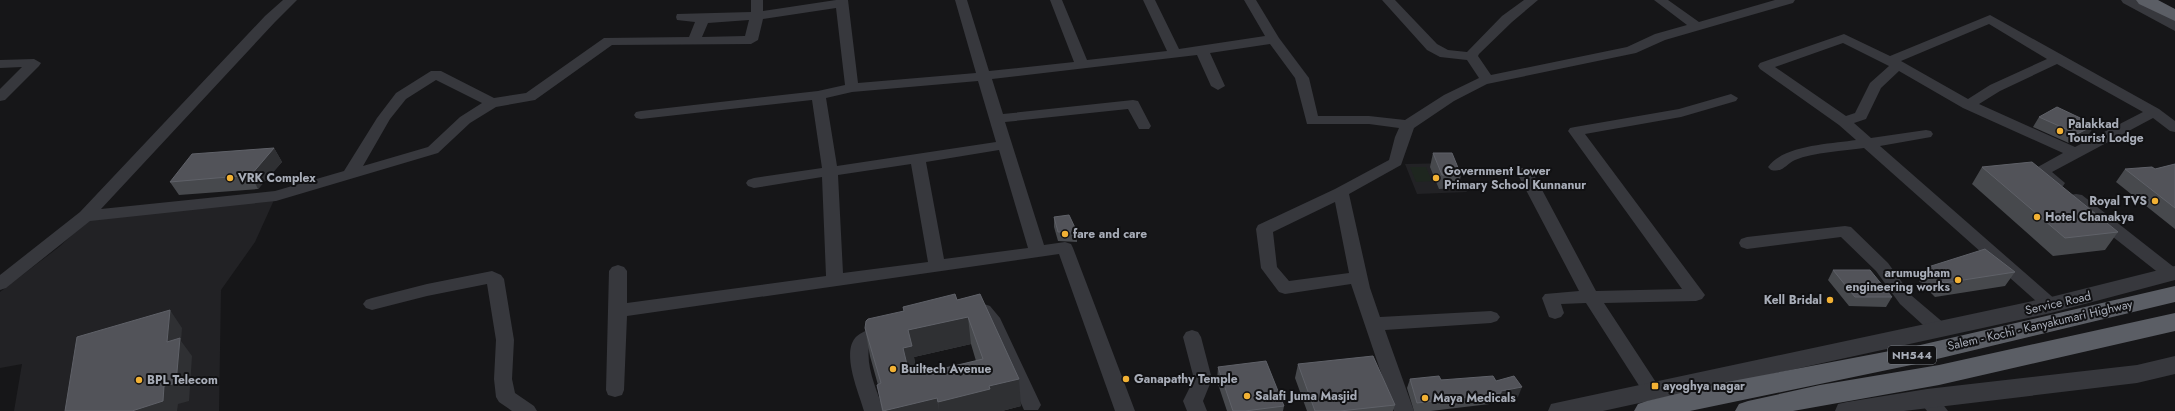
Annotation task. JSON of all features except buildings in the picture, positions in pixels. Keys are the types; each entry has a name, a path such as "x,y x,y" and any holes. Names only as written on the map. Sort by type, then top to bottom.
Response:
{"highway":[{"path":"2145,0 2175,16"},
{"path":"2163,0 2175,6"},
{"name":"Salem - Kochi - Kanyakumari Highway","path":"1650,401 1727,392 1916,354 2174,280"},
{"name":"NH544","path":"1748,411 1820,395 1939,375 2175,322"}],"street":[{"path":"0,284 86,216 270,19 290,0"},
{"path":"86,216 276,196 433,150 465,120 492,103 530,97 609,41 751,40 756,16 757,0"},
{"path":"961,0 1037,251"},
{"path":"1056,0 1082,64"},
{"path":"1149,0 1175,54"},
{"path":"1250,0 1273,39 1302,78 1312,121 1369,120 1408,125"},
{"path":"1388,0 1432,47 1445,54 1471,56"},
{"path":"1471,56 1472,52 1493,34 1507,19 1532,0"},
{"path":"1660,0 1696,26"},
{"path":"1359,277 1286,288 1269,268 1264,229 1342,193 1363,178 1396,162 1402,137 1408,125 1449,98 1487,80 1631,50 1660,37 1789,0"},
{"path":"2129,0 2175,26"},
{"path":"682,17 703,20 756,16 842,2 852,88"},
{"path":"1844,122 1861,116 1875,86 1894,63 1990,19 2057,59 2154,112 2175,128"},
{"path":"694,41 703,20"},
{"path":"2051,305 1844,122 1765,66 1844,38 1894,63 1968,105 2075,153"},
{"path":"642,115 818,94 852,88 984,76 1175,54 1273,39"},
{"path":"1202,50 1218,86"},
{"path":"1471,56 1487,80"},
{"path":"1968,105 1994,88 2057,59"},
{"path":"0,64 34,63 0,97"},
{"path":"350,174 384,118 401,96 436,74 492,103"},
{"path":"818,94 830,172 835,280"},
{"path":"1555,313 1551,298 1696,295 1575,131 1681,113 1731,98"},
{"path":"997,119 1133,104 1144,126"},
{"path":"2154,112 2041,171 2174,280"},
{"path":"1776,168 1789,157 1803,153 1865,142 1926,134"},
{"path":"754,183 1005,145"},
{"path":"918,159 937,266"},
{"path":"1524,171 1591,298 1650,401"},
{"path":"1342,193 1349,238 1359,277 1373,324 1404,411"},
{"path":"1747,243 1844,231 1882,267 1906,300 1939,330"},
{"path":"618,311 1065,248 1121,410"},
{"path":"616,390 618,271"},
{"path":"372,304 427,290 492,277 495,279 506,340 502,379 506,397 527,411"},
{"name":"Service Road","path":"1560,411 1650,401 1939,330 2174,280"},
{"path":"951,316 974,310 984,310 992,318 1031,405"},
{"path":"1373,324 1491,317"},
{"path":"874,411 859,356 860,346 868,337 906,328"},
{"path":"1192,337 1203,379 1193,401 1197,411"},
{"path":"1847,411 1932,404 2122,376 2175,365"}],"shaded area":[{"name":"Government Lower Primary School Kunnanur","path":"1453,163 1467,192 1417,194 1405,164"},
{"path":"1410,167 1426,167 1432,181 1416,182"},
{"path":"274,200 255,242 221,290 219,411 14,411 22,364 0,368 0,292 59,247 90,218"}],"place":[{"name":"Palakkad Tourist Lodge","path":"2060,131"},
{"name":"VRK Complex","path":"230,178"},
{"name":"Government Lower Primary School Kunnanur","path":"1436,178"},
{"name":"Royal TVS","path":"2155,201"},
{"name":"Hotel Chanakya","path":"2037,217"},
{"name":"fare and care","path":"1065,234"},
{"name":"arumugham engineering works","path":"1958,280"},
{"name":"Kell Bridal","path":"1830,300"},
{"name":"Builtech Avenue","path":"893,369"},
{"name":"Ganapathy Temple","path":"1126,379"},
{"name":"BPL Telecom","path":"139,380"},
{"name":"ayoghya nagar","path":"1655,386"},
{"name":"Salafi Juma Masjid","path":"1247,396"},
{"name":"Maya Medicals","path":"1425,398"}]}
